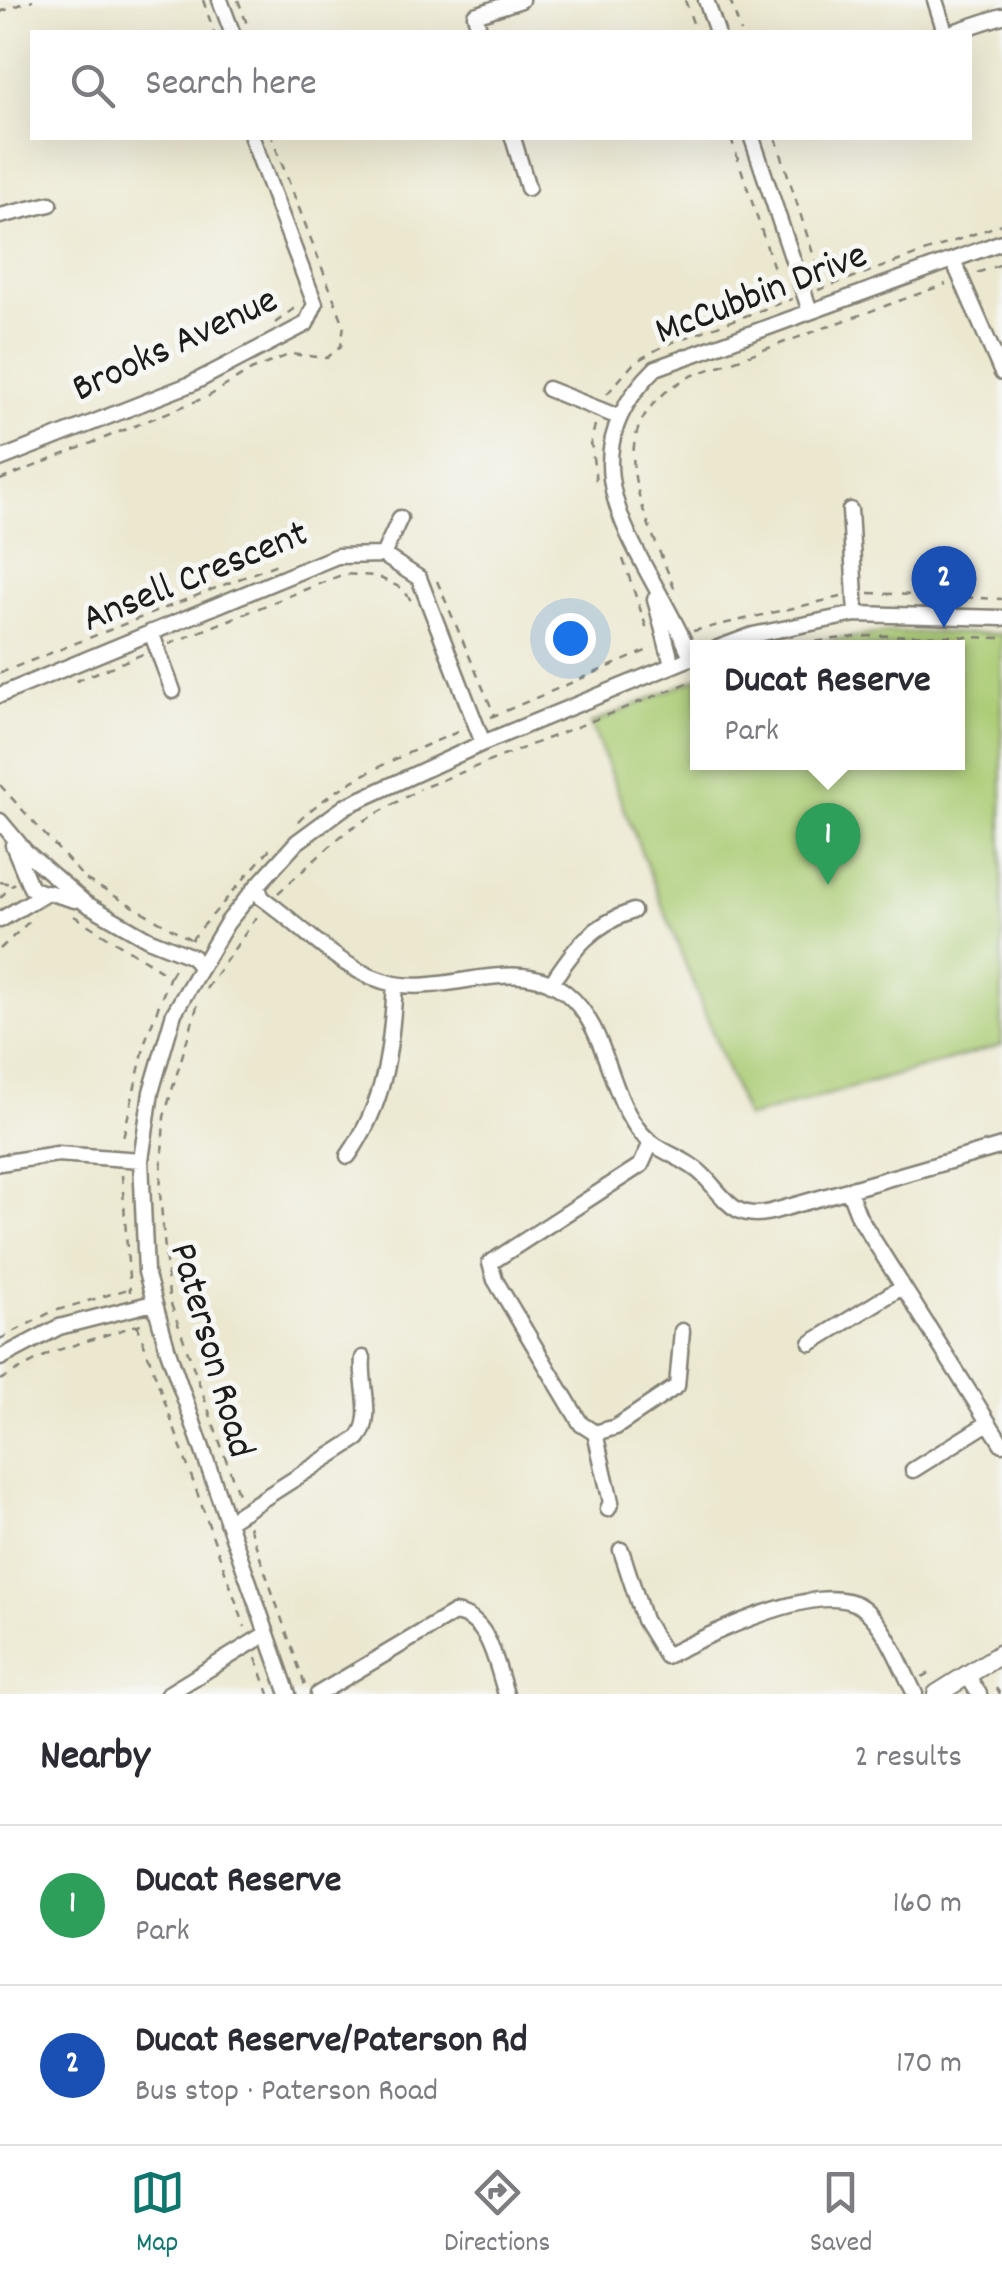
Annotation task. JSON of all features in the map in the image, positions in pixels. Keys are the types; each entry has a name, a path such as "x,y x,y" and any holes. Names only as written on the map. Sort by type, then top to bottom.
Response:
{"street":[{"path":"220,0 231,30"},
{"path":"479,30 475,14 521,0"},
{"path":"706,0 716,30"},
{"path":"935,0 943,30"},
{"path":"959,30 1002,16"},
{"name":"Brooks Avenue","path":"0,459 192,384 306,324 313,316 314,304 253,140"},
{"path":"513,140 528,188"},
{"path":"753,140 810,311"},
{"path":"0,216 50,204"},
{"name":"McCubbin Drive","path":"616,416 656,368 1002,242"},
{"path":"953,260 1002,372"},
{"path":"548,388 616,416 608,452 608,477 651,584 672,665"},
{"path":"850,510 856,614"},
{"path":"400,518 383,555 419,578 483,743"},
{"name":"Ansell Crescent","path":"0,695 337,556 383,555"},
{"path":"651,584 690,648"},
{"path":"741,640 856,614 1002,618"},
{"path":"151,632 173,692"},
{"name":"Paterson Road","path":"288,1694 152,1303 141,1229 142,1160 151,1092 174,1013 257,886 297,842 346,806 483,743 690,658"},
{"path":"0,822 89,906 148,939 193,957 200,968"},
{"path":"0,822 24,881 35,892 89,906"},
{"path":"0,920 24,881 49,872"},
{"path":"0,920 45,893 49,872"},
{"path":"257,886 350,965 395,984 427,988 498,976 552,984 567,993 586,1016 633,1120 650,1143 703,1174 726,1204 744,1215 758,1215 849,1191 1002,1146"},
{"path":"552,984 576,944 606,920 632,910"},
{"path":"348,1156 366,1130 388,1073 395,984"},
{"path":"650,1143 641,1148 628,1172 490,1263 496,1280 581,1424 595,1432 616,1428 677,1386 682,1331"},
{"path":"0,1163 57,1154 142,1160"},
{"path":"849,1191 859,1218 1002,1444"},
{"path":"811,1343 902,1287"},
{"path":"0,1358 70,1324 152,1303"},
{"path":"227,1522 350,1446 365,1430 363,1358"},
{"path":"913,1470 988,1423"},
{"path":"595,1432 612,1502 608,1509"},
{"path":"621,1550 644,1620 666,1656 748,1616 816,1602 852,1604 867,1612 888,1642 915,1694"},
{"path":"318,1694 454,1613 471,1618 484,1632 506,1694"},
{"path":"168,1694 266,1634"},
{"path":"937,1694 1002,1653"},
{"path":"966,1675 978,1694"}],"path":[{"path":"0,12 33,0"},
{"path":"203,0 213,30"},
{"path":"238,0 249,30"},
{"path":"685,0 695,30"},
{"path":"730,0 740,30"},
{"path":"0,480 209,396 251,370 291,354 327,358 341,346 344,325 273,140"},
{"path":"732,140 785,302"},
{"path":"777,140 824,288"},
{"path":"600,494 591,442 603,399 635,362 665,345 1002,224"},
{"path":"677,596 631,474 636,425 663,391 692,376 1002,264"},
{"path":"275,322 292,312 302,298"},
{"path":"618,545 653,648"},
{"path":"0,673 296,556"},
{"path":"432,572 495,716"},
{"path":"70,683 344,574 376,576 403,589 419,612"},
{"path":"816,640 876,635 1002,638"},
{"path":"308,1694 170,1299 160,1194 164,1118 200,999 271,899 348,830 421,788 690,682"},
{"path":"0,784 86,879 191,940"},
{"path":"0,882 24,881"},
{"path":"0,1380 52,1352 158,1320"},
{"path":"986,1694 1002,1684"},
{"path":"996,1688 1000,1694"}],"green space":[{"path":"890,632 1002,634 1002,1045 746,1118 591,724 690,681 690,770 965,770 965,640 834,640"}],"place":[{"name":"Ducat Reserve/Paterson Rd","path":"944,628"},
{"name":"Ducat Reserve","path":"828,885"}]}
